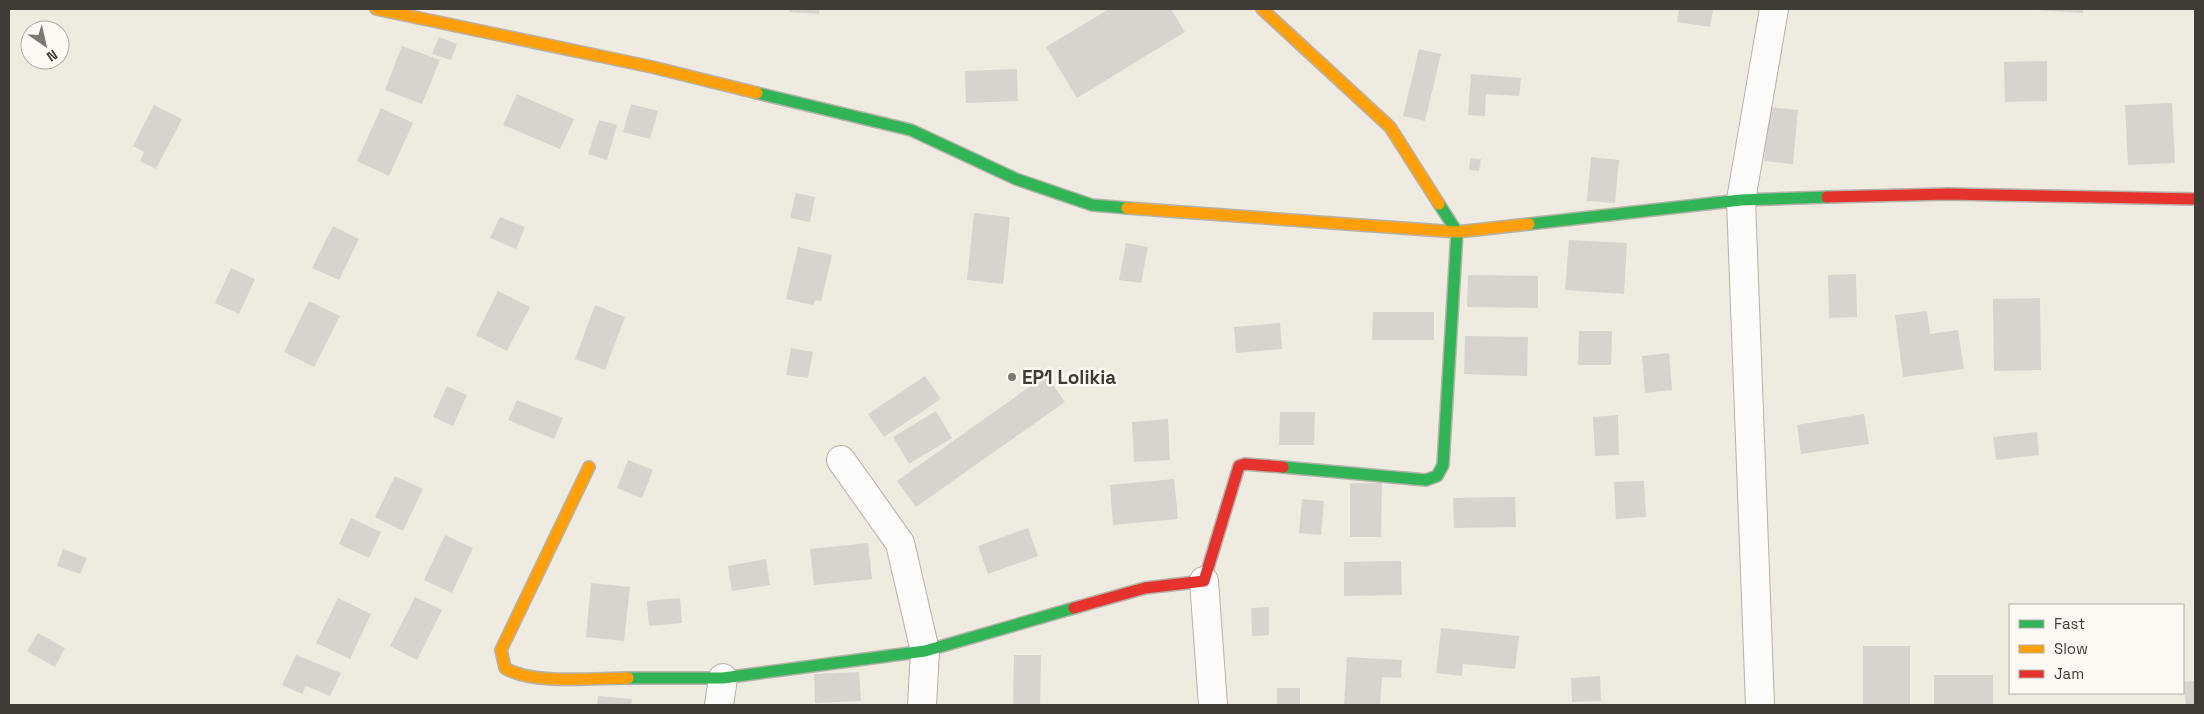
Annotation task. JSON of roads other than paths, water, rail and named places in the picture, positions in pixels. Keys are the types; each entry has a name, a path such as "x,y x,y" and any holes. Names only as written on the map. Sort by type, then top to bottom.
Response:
{"street":[{"path":"376,9 652,67 911,130 1016,179 1092,205 1457,232 1741,200 1948,194 2195,199"},
{"path":"1213,705 1204,581 1239,466 1245,464 1426,480 1437,476 1443,465 1457,232 1390,127 1262,9"},
{"path":"1760,705 1741,200 1774,9"},
{"path":"840,460 900,543 925,651 922,705"},
{"path":"589,467 500,650 505,668 516,675 534,678 723,678 925,651 1145,588 1204,581"},
{"path":"718,705 723,678"}],"place":[{"name":"EP1 Lolikia","path":"1012,377"}]}
